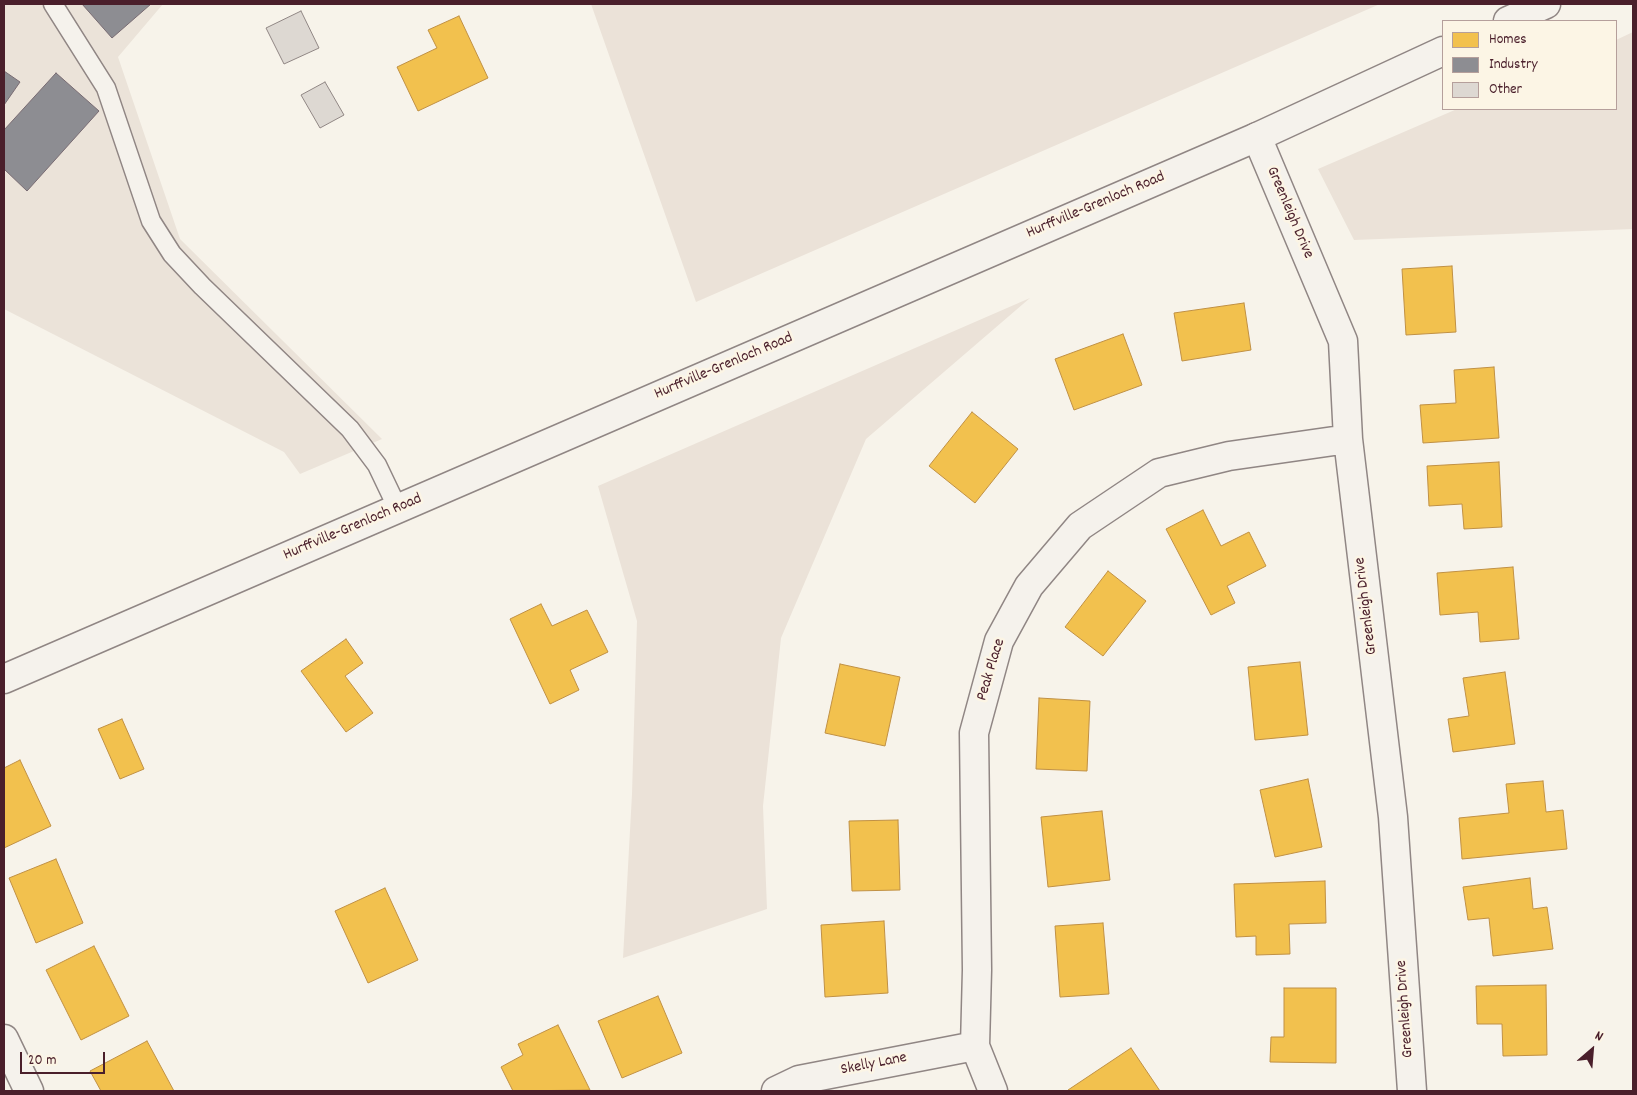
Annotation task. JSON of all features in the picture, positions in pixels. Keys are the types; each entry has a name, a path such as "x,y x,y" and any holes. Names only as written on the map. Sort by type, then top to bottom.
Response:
{"street":[{"path":"1510,20 1546,4"},
{"name":"Hurffville-Grenloch Road","path":"4,679 1257,137 1442,51"},
{"name":"Greenleigh Drive","path":"1257,137 1343,341 1348,440 1393,817 1412,1091"},
{"name":"Peak Place","path":"993,1091 975,1046 977,970 974,733 999,640 1029,586 1080,526 1159,472 1229,456 1348,440"},
{"path":"4,1039 29,1091"},
{"name":"Skelly Lane","path":"776,1091 799,1080 975,1046"}],"lane":[{"path":"53,4 106,88 151,221 172,254 202,286 350,429 377,465 398,509"}],"shaded area":[{"path":"4,4 163,4 118,57 180,239 382,439 300,474 284,452 4,309"},
{"path":"591,4 1380,4 696,302"},
{"path":"1633,32 1633,229 1354,240 1318,169 1455,110 1617,110 1617,40"},
{"path":"1030,298 866,439 781,638 763,806 767,909 623,958 632,794 637,621 598,486"}],"building: Homes":[{"path":"459,16 488,78 418,111 397,67 437,48 428,30"},
{"path":"1452,266 1456,332 1406,335 1402,269"},
{"path":"1244,303 1251,350 1182,361 1174,313"},
{"path":"1123,334 1142,385 1074,410 1055,359"},
{"path":"1494,367 1499,438 1423,443 1420,405 1456,403 1454,370"},
{"path":"972,412 1018,449 975,503 929,466"},
{"path":"1499,462 1502,527 1464,529 1462,504 1429,506 1427,466"},
{"path":"1203,510 1221,546 1249,532 1266,566 1227,586 1235,603 1211,615 1166,529"},
{"path":"1513,567 1519,639 1480,642 1478,612 1440,615 1437,573"},
{"path":"1108,571 1146,601 1103,656 1065,627"},
{"path":"541,604 552,626 587,610 608,652 570,670 579,690 550,704 510,619"},
{"path":"346,639 363,663 345,676 373,713 346,732 301,671"},
{"path":"1300,662 1308,735 1255,740 1248,667"},
{"path":"840,664 900,677 885,746 825,733"},
{"path":"1505,672 1515,744 1453,752 1448,719 1469,716 1463,678"},
{"path":"1039,698 1090,701 1087,771 1036,769"},
{"path":"122,719 144,769 120,779 98,729"},
{"path":"20,760 51,826 4,848 4,768"},
{"path":"1308,779 1322,847 1275,857 1260,790"},
{"path":"1543,781 1546,812 1563,810 1567,849 1462,859 1459,818 1509,813 1506,784"},
{"path":"1102,811 1110,880 1048,887 1041,817"},
{"path":"898,820 900,890 852,891 849,821"},
{"path":"56,859 83,923 36,943 9,878"},
{"path":"1530,878 1533,909 1547,907 1553,949 1493,956 1489,918 1468,920 1463,887"},
{"path":"1325,881 1326,923 1289,924 1290,954 1256,955 1256,936 1236,937 1234,884"},
{"path":"385,888 418,960 368,983 335,911"},
{"path":"884,921 888,993 825,997 821,925"},
{"path":"1103,923 1109,994 1060,997 1055,926"},
{"path":"94,946 129,1016 81,1040 46,970"},
{"path":"1546,985 1547,1055 1503,1056 1502,1024 1477,1024 1476,986"},
{"path":"1284,988 1336,988 1336,1063 1270,1062 1271,1037 1284,1037"},
{"path":"658,996 682,1053 622,1078 598,1021"},
{"path":"558,1025 590,1090 513,1091 501,1067 523,1055 518,1044"},
{"path":"147,1041 174,1091 101,1091 90,1071"},
{"path":"1131,1048 1160,1091 1068,1090"}],"building: Industry":[{"path":"82,4 151,4 112,38"},
{"path":"4,71 20,82 4,105"},
{"path":"56,73 99,111 27,191 4,169 4,130"}],"building: Other":[{"path":"301,11 319,48 284,64 266,28"},
{"path":"325,82 344,115 320,128 301,95"}]}
